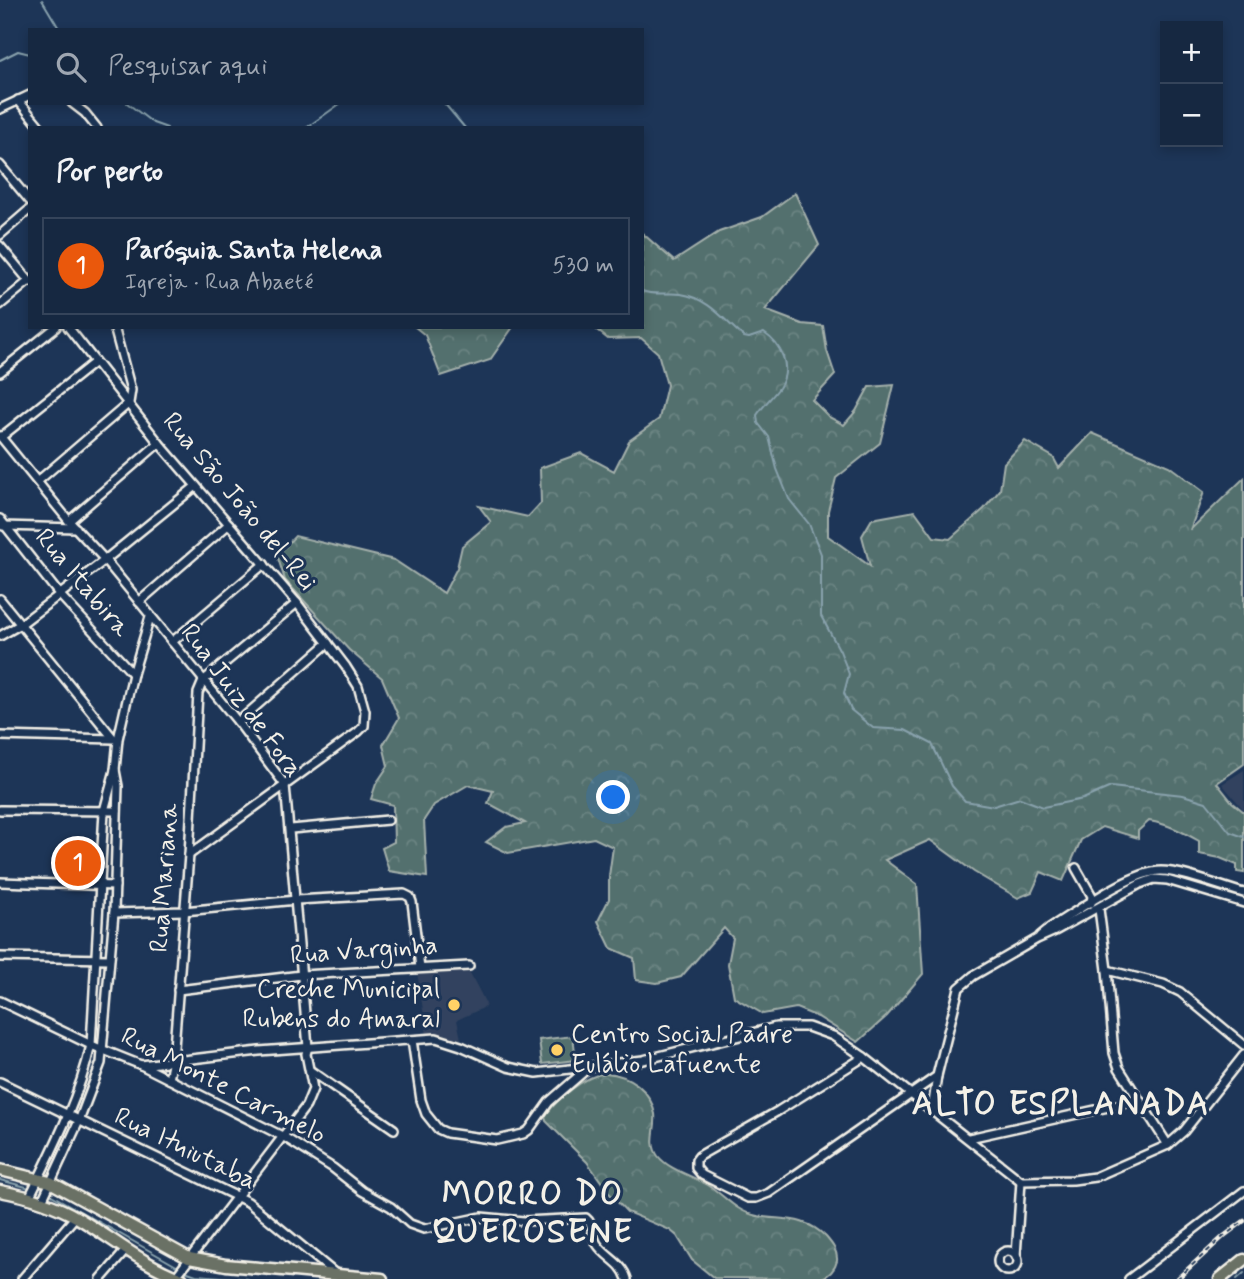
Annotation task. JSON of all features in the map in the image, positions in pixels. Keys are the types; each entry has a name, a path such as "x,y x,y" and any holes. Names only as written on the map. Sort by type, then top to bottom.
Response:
{"main road":[{"path":"0,1170 50,1182 189,1258 226,1265 382,1279"},
{"path":"2,1194 41,1201 76,1216 127,1249 179,1276"},
{"path":"1227,1277 1244,1259"}],"street":[{"path":"0,109 28,96"},
{"path":"18,100 39,126"},
{"path":"75,105 95,126"},
{"path":"0,165 28,199"},
{"path":"0,235 28,211"},
{"path":"0,246 28,280"},
{"path":"0,305 28,282"},
{"path":"0,372 54,329"},
{"name":"Rua São João del-Rei","path":"70,329 159,443 297,603 358,686 365,711 364,726 285,785"},
{"path":"37,481 130,403 131,390 115,329"},
{"path":"0,437 95,362"},
{"name":"Rua Juiz de Fora","path":"0,437 139,601 238,722 285,785 291,829 308,1047 306,1054 313,1089 306,1106 284,1137 189,1258 179,1276"},
{"path":"68,520 159,443"},
{"path":"0,636 105,560 196,486"},
{"path":"2,523 76,528"},
{"name":"Rua Itabira","path":"2,523 59,594 132,674"},
{"path":"139,601 229,524"},
{"path":"172,642 264,564"},
{"path":"0,599 115,739"},
{"path":"203,681 297,603"},
{"path":"41,1201 99,1073 114,913 118,786 115,739 150,617"},
{"path":"238,722 328,643"},
{"name":"Rua Mariana","path":"169,1079 173,1060 189,855 196,704 203,681"},
{"path":"0,736 115,739"},
{"path":"29,1198 68,1115 86,1068 91,1045 104,811 115,770"},
{"path":"189,855 285,785"},
{"path":"0,810 117,811"},
{"path":"291,829 388,820"},
{"path":"1076,868 1094,899"},
{"path":"1037,939 1094,899 1134,877 1169,872 1244,893"},
{"path":"1153,875 1244,903"},
{"path":"932,1110 937,1076 959,988 973,976 1037,939 1099,909 1153,875"},
{"path":"0,882 115,886"},
{"path":"114,913 184,911 296,900 404,894 410,897 412,902 419,968"},
{"path":"1099,909 1114,1052 1119,1068 1168,1145"},
{"path":"0,957 109,959"},
{"name":"Rua Varginha","path":"178,990 301,975 468,966"},
{"path":"1107,970 1163,984 1180,992 1244,1045"},
{"name":"Rua Monte Carmelo","path":"0,1001 91,1045 141,1065 284,1137 333,1168 362,1191 391,1207 417,1228 424,1229 481,1217 524,1221 582,1217 591,1222 598,1245 621,1266 627,1279"},
{"path":"141,1065 308,1047 436,1038 508,1067 529,1072 589,1068 643,1060 776,1027 808,1027 833,1036 864,1057 1021,1181 1094,1177 1168,1145 1184,1131 1244,1055"},
{"path":"412,1040 421,1100 426,1114 438,1129 447,1133 497,1140 523,1134 529,1130 549,1102 589,1068"},
{"path":"864,1057 699,1156 695,1164 698,1171 748,1198 763,1196 937,1076"},
{"path":"311,1071 394,1129"},
{"name":"Rua Ituiutaba","path":"0,1082 248,1202 337,1275"},
{"path":"969,1138 1140,1100"},
{"path":"1016,1256 1021,1181"},
{"path":"1131,1278 1244,1191"},
{"path":"22,1279 76,1216"},
{"path":"101,1279 127,1249"}],"shaded area":[{"path":"1244,770 1244,810 1222,784"},
{"name":"Creche Municipal Rubens do Amaral","path":"468,969 486,1004 485,1007 457,1020 461,1039 427,1035 417,972"}],"green space":[{"path":"795,193 819,245 765,310 802,324 823,326 835,375 812,400 829,417 844,425 856,411 869,387 894,385 880,443 836,478 828,511 828,536 870,566 862,536 872,519 915,511 934,537 950,539 984,509 1000,490 1004,463 1025,441 1053,457 1059,468 1092,433 1169,466 1204,492 1190,530 1244,478 1244,764 1217,783 1244,812 1244,873 1237,872 1237,865 1199,854 1199,841 1169,826 1149,821 1138,831 1138,838 1102,827 1081,840 1063,881 1041,872 1032,892 1018,898 974,872 930,840 885,860 917,884 923,974 887,1016 858,1042 818,1017 796,1008 763,1014 734,997 728,964 733,938 724,928 681,977 657,983 636,980 634,958 611,948 598,921 609,899 613,847 594,838 508,853 486,842 506,827 525,823 488,803 493,791 468,785 434,805 424,820 427,877 389,871 382,848 394,842 393,805 371,799 376,784 388,766 383,745 399,718 382,678 349,650 285,580 277,555 295,536 394,560 444,593 457,568 462,546 491,522 479,506 528,517 541,503 540,468 581,453 614,471 629,441 659,419 667,385 658,353 641,338 608,339 596,329 644,329 644,235 674,261 719,232 762,217"},
{"path":"418,329 512,329 490,360 441,376 425,335"},
{"name":"Centro Social Padre Eulálio Lafuente","path":"573,1036 576,1060 542,1064 539,1040"},
{"path":"606,1073 631,1080 649,1097 655,1114 655,1151 663,1161 708,1185 749,1214 793,1220 815,1228 836,1251 837,1261 833,1270 820,1279 714,1278 692,1260 670,1230 627,1212 587,1162 546,1121 545,1116 572,1089 589,1078"}],"waterway":[{"path":"42,0 59,28"},
{"path":"0,60 18,51 28,54"},
{"path":"130,105 153,123 161,126"},
{"path":"309,126 338,105"},
{"path":"446,105 463,126"},
{"path":"644,291 691,296 715,311 744,337 764,333 780,350 785,365 783,380 757,415 758,423 769,437 777,469 789,499 809,524 821,554 821,616 849,674 844,693 851,710 873,728 905,730 932,744 952,786 965,801 994,806 1020,798 1043,807 1083,799 1111,787 1183,795 1206,802 1230,832 1244,837"},
{"path":"0,1180 30,1188"},
{"path":"48,1193 180,1268"},
{"path":"185,1271 196,1275 248,1279"},
{"path":"1237,1279 1244,1273"}],"railway":[{"path":"1177,1279 1244,1221"}],"place":[{"name":"Paróquia Santa Helena","path":"78,863"},
{"name":"Creche Municipal Rubens do Amaral","path":"454,1005"},
{"name":"Centro Social Padre Eulálio Lafuente","path":"557,1050"}],"district":[{"name":"ALTO ESPLANADA","path":"1061,1105"},
{"name":"MORRO DO QUEROSENE","path":"533,1214"}]}
